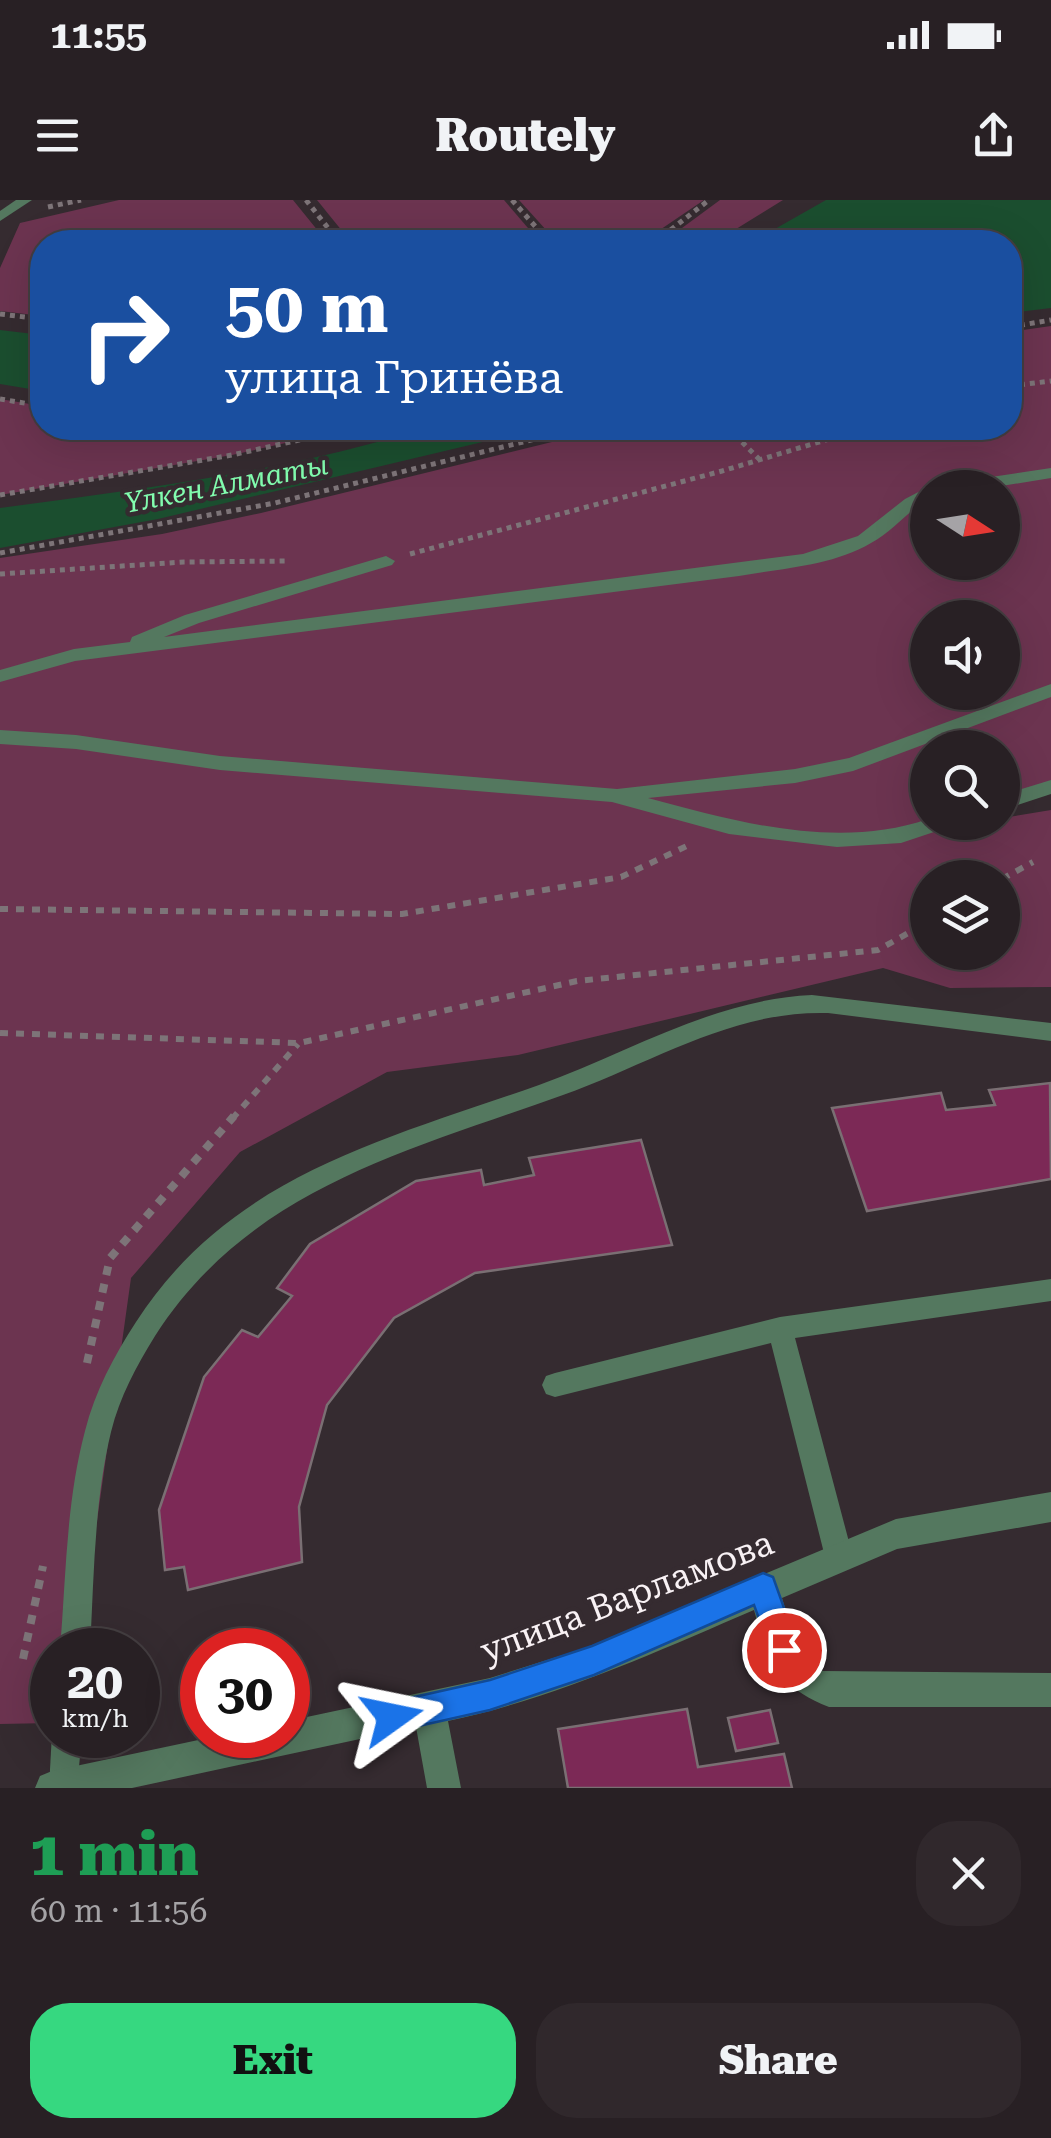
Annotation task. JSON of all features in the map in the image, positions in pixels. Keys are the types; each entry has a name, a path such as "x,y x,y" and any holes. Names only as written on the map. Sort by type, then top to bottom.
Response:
{"street":[{"name":"улица Варламова","path":"59,1787 490,1695 594,1660 896,1534 1051,1506"},
{"path":"763,1587 791,1665 801,1680 813,1686 829,1690 1051,1690"},
{"path":"428,1710 444,1788"}],"lane":[{"path":"0,218 26,200"},
{"path":"1020,477 1051,472"},
{"path":"0,676 74,654 758,566 864,540 910,506"},
{"path":"117,650 192,619 386,560"},
{"path":"0,737 76,742 220,763 612,795 794,776 853,764 1051,690"},
{"path":"1020,797 1051,787"},
{"path":"612,795 728,827 837,840 910,833"},
{"path":"77,1628 91,1454 114,1382 165,1296 197,1258 260,1206 334,1166 578,1080 708,1026 780,1006 863,1008 1051,1032"},
{"path":"555,1385 780,1329 1051,1290"},
{"path":"780,1329 839,1557"},
{"path":"59,1787 64,1758"}],"path":[{"path":"306,200 330,230"},
{"path":"512,200 538,230"},
{"path":"671,230 710,200"},
{"path":"0,314 30,318"},
{"path":"1022,325 1051,320"},
{"path":"1022,385 1051,381"},
{"path":"0,399 30,404"},
{"path":"0,494 232,456 301,440"},
{"path":"0,553 275,504 532,440"},
{"path":"740,440 760,460"},
{"path":"386,560 826,440"},
{"path":"0,574 184,562 294,562"},
{"path":"0,909 402,914 621,877 728,827"},
{"path":"1020,869 1034,862"},
{"path":"0,1033 298,1044 577,981 878,950 910,932"}],"shaded area":[{"path":"119,200 293,200 317,230 30,230 30,315 0,311 0,268 20,223"},
{"path":"317,200 504,200 530,230 341,230"},
{"path":"519,200 704,200 660,230 546,230"},
{"path":"720,200 783,200 734,230 679,230"},
{"path":"1051,326 1051,783 1020,794 1020,730 910,730 910,840 1020,840 1020,815 1051,810 1051,987 950,988 883,968 518,1055 387,1072 240,1152 131,1278 82,1628 30,1628 30,1723 0,1724 0,558 162,534 560,440 1022,440 1022,330"},
{"path":"0,399 30,404 30,440 299,440 232,455 0,495"}],"water":[{"path":"826,200 1051,200 1051,308 1022,312 1022,230 773,230"},
{"path":"0,330 30,334 30,389 0,384"},
{"name":"Үлкен Алматы","path":"491,440 158,519 0,548 0,508 161,486 373,443"}],"building":[{"path":"1050,1083 1051,1179 867,1211 832,1108 941,1093 946,1110 995,1105 989,1090"},
{"path":"641,1140 672,1245 475,1273 394,1318 327,1405 299,1507 302,1562 188,1590 184,1567 165,1570 159,1510 204,1377 242,1330 258,1337 292,1296 277,1288 310,1244 416,1181 481,1170 484,1185 534,1175 529,1158"},
{"path":"687,1709 698,1767 784,1754 792,1788 568,1788 558,1729"},
{"path":"770,1710 778,1743 736,1751 728,1718"}],"route":[{"path":"392,1717 490,1695 594,1660 763,1587 784,1650"}]}
